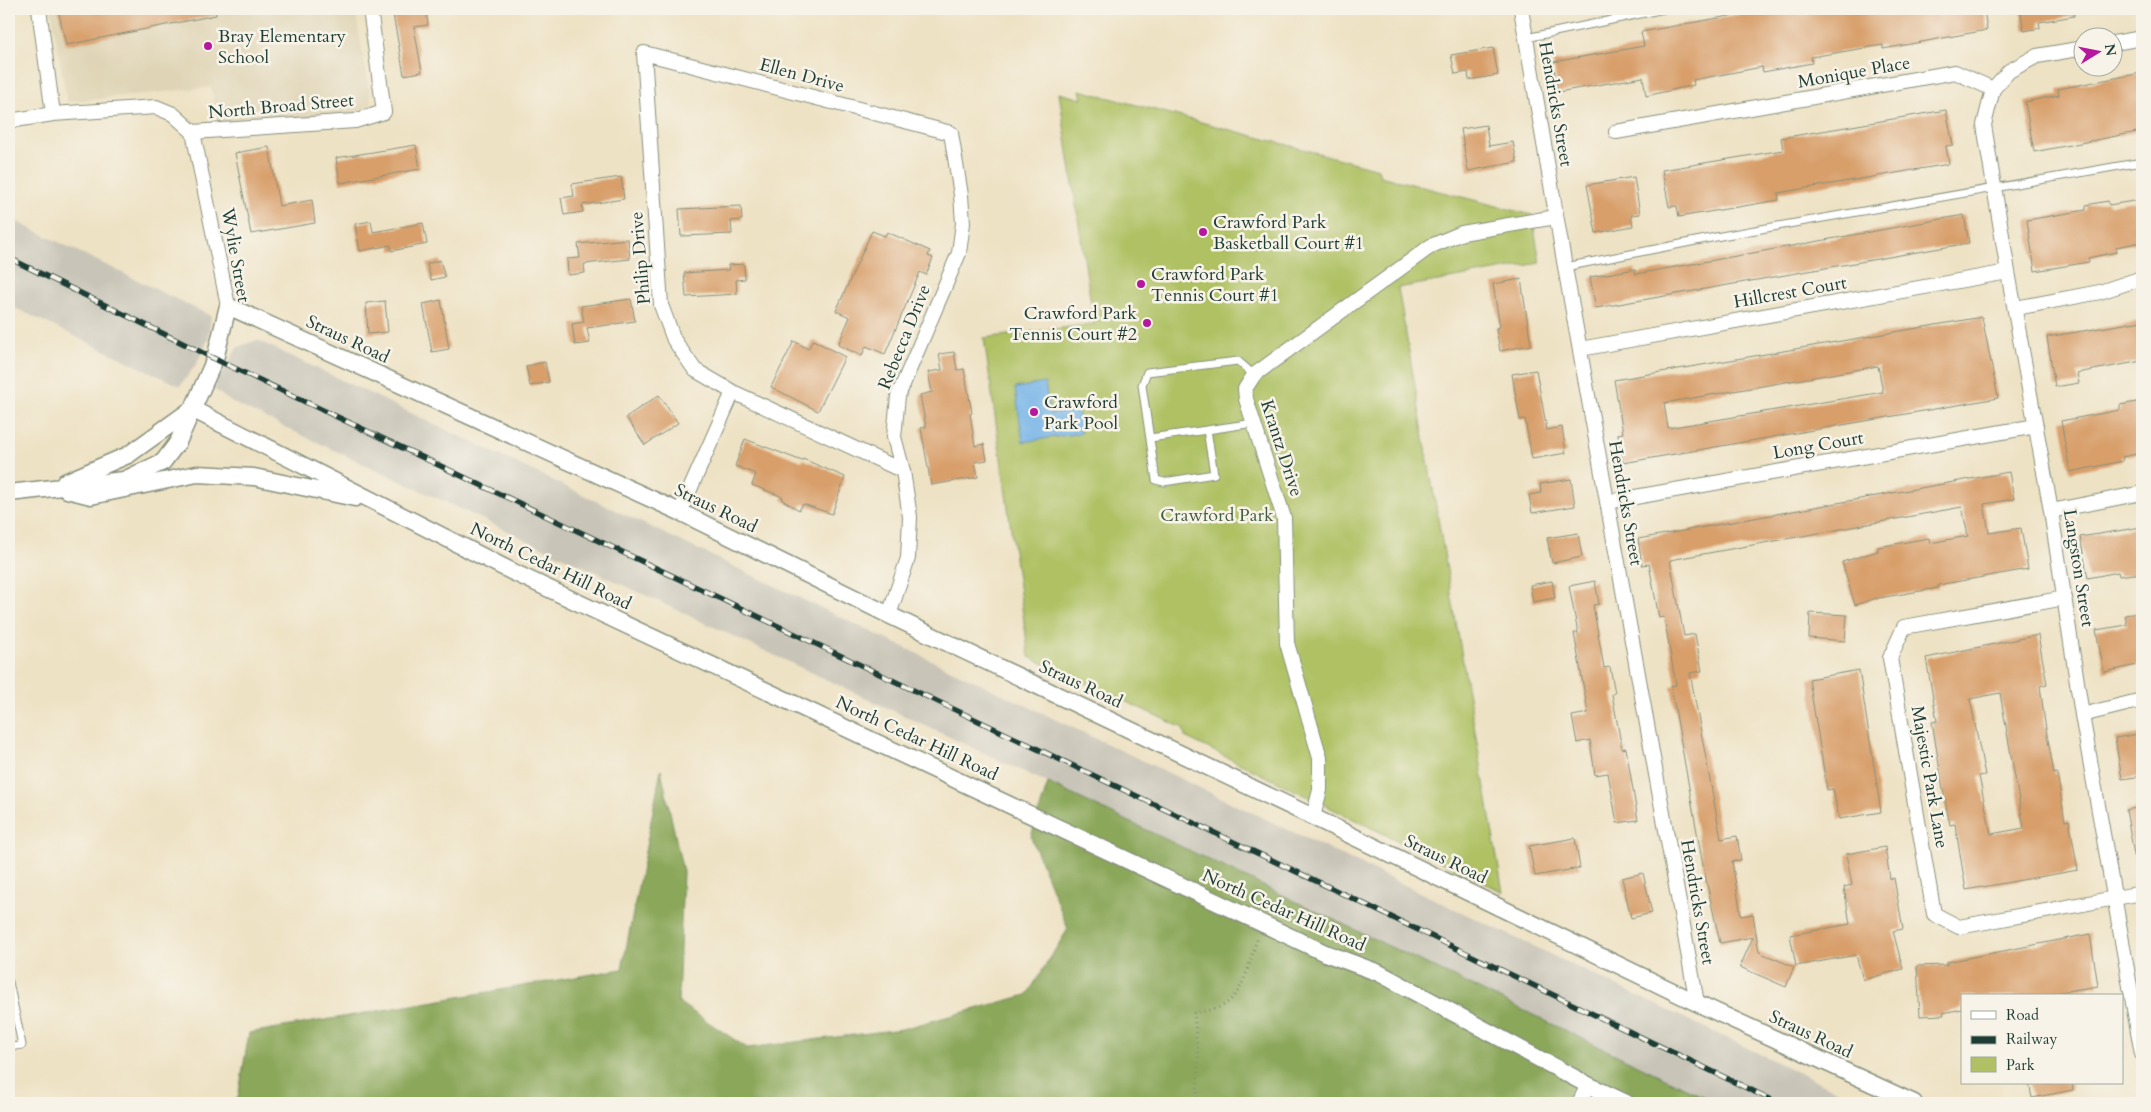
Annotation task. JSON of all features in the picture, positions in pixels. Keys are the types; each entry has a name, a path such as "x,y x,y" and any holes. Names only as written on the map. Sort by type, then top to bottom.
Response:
{"street":[{"path":"40,9 53,114"},
{"name":"North Broad Street","path":"9,121 53,114 156,107 172,114 193,132 355,121 384,112 370,9"},
{"name":"Hendricks Street","path":"1521,9 1556,217 1697,1004"},
{"path":"2124,41 2142,38"},
{"path":"1993,89 2009,71 2037,56 2074,50"},
{"name":"Ellen Drive","path":"644,53 951,133"},
{"name":"Philip Drive","path":"644,53 661,306 674,340 695,370 733,392 903,471"},
{"name":"Monique Place","path":"1616,132 1954,72 1993,89"},
{"name":"Langston Street","path":"1993,89 1984,125 2051,511 2082,715 2142,1054"},
{"name":"Wylie Street","path":"56,486 103,484 124,480 162,462 178,442 215,359 228,306 193,132"},
{"name":"Rebecca Drive","path":"889,615 908,558 910,517 903,471 894,437 898,396 959,253 962,214 951,133"},
{"path":"1254,375 1431,246 1462,233 1556,217"},
{"name":"Hillcrest Court","path":"1580,349 2008,272"},
{"path":"2016,308 2100,292 2142,278"},
{"name":"Straus Road","path":"228,306 680,512 889,615 1313,817 1697,1004 1914,1103"},
{"name":"Krantz Drive","path":"1254,375 1245,389 1246,399 1284,518 1287,643 1320,758 1320,790 1313,817"},
{"path":"680,512 733,392"},
{"path":"9,494 56,486 128,455 192,409"},
{"name":"North Cedar Hill Road","path":"192,409 513,572 1325,953 1379,973 1588,1085 1626,1103"},
{"name":"Long Court","path":"1607,502 2036,426"},
{"path":"56,486 91,496 197,474 254,477 379,503"},
{"path":"2051,511 2142,492"},
{"name":"Majestic Park Lane","path":"2065,598 1904,627 1890,658 1934,914 1959,927 2115,898"},
{"path":"2082,715 2142,700"},
{"path":"2115,898 2142,893"},
{"path":"1579,1103 1588,1085"}],"lane":[{"path":"1526,38 1664,9"},
{"path":"1565,267 1721,236 2142,162"},
{"path":"1207,430 1214,474 1164,482 1156,480 1142,385 1147,372 1238,361 1254,375"},
{"path":"1150,438 1254,423"},
{"path":"9,982 22,1045 9,1047"}],"path":[{"path":"1197,1103 1198,1058 1194,1013 1210,1010 1228,1002 1242,982 1259,937"}],"shaded area":[{"name":"Bray Elementary School","path":"51,9 355,9 373,111 219,129 211,87 67,102"},
{"path":"9,218 211,316 208,340 197,363 180,386 9,305"},
{"path":"257,340 1863,1103 1717,1103 1048,783 231,402 215,390 217,381 238,347"}],"green space":[{"name":"Crawford Park","path":"1080,90 1378,169 1380,176 1532,215 1540,263 1398,288 1503,892 1185,737 1183,728 1029,657 984,338 1094,324 1059,93 1082,99"},
{"path":"661,770 683,872 678,1002 747,1048 902,1029 1027,995 1068,929 1031,837 1048,783 1717,1103 231,1103 238,1098 249,1033 622,969"}],"water":[{"name":"Crawford Park Pool","path":"1045,383 1050,414 1078,410 1081,433 1023,442 1015,388"}],"building":[{"path":"58,9 215,9 216,15 66,45"},
{"path":"392,9 426,9 428,25 414,27 422,72 404,75"},
{"path":"1757,9 1984,9 1987,30 1883,49 1883,45 1811,57 1812,63 1763,72 1762,67 1693,80 1694,85 1646,96 1643,77 1558,92 1553,62 1644,46 1641,32 1757,11"},
{"path":"2020,9 2074,9 2074,16 2039,22 2040,28 2024,31"},
{"path":"1493,48 1498,75 1469,80 1468,72 1455,74 1451,55"},
{"path":"2141,73 2142,131 2034,152 2025,102 2059,95 2058,89 2124,78 2124,76"},
{"path":"1946,110 1953,145 1946,146 1949,164 1778,193 1779,200 1679,217 1677,206 1669,207 1662,170 1783,150 1781,138"},
{"path":"1486,125 1489,146 1513,142 1517,162 1468,171 1461,129"},
{"path":"416,145 420,169 340,183 336,158"},
{"path":"269,147 279,206 312,200 315,223 251,234 235,153"},
{"path":"621,177 624,199 582,205 583,212 564,215 561,198 574,196 572,184"},
{"path":"1634,177 1640,214 1631,215 1633,226 1596,233 1587,185"},
{"path":"2140,200 2142,242 2116,247 2117,252 2088,258 2089,262 2035,271 2027,220 2086,210 2086,205 2108,201 2109,205"},
{"path":"741,206 742,220 731,221 732,234 681,236 679,209"},
{"path":"1964,215 1969,243 1596,308 1590,277 1635,269 1636,274"},
{"path":"371,221 373,232 423,223 427,244 391,251 391,245 360,251 355,224"},
{"path":"872,231 885,236 887,232 930,251 928,256 933,258 926,275 920,272 885,354 866,346 862,356 838,345 850,317 836,311"},
{"path":"628,239 630,259 584,264 585,273 568,275 567,259 580,258 578,244"},
{"path":"440,260 445,277 431,280 427,264"},
{"path":"744,264 745,279 736,280 737,294 686,297 684,273 729,270 728,265"},
{"path":"1521,279 1531,345 1500,351 1496,328 1500,327 1493,284"},
{"path":"631,299 635,321 587,328 590,343 575,345 572,324 584,322 581,306"},
{"path":"441,300 449,349 432,352 423,304"},
{"path":"385,301 388,332 368,334 366,303"},
{"path":"1982,317 1998,398 1623,463 1618,434 1623,433 1614,380","holes":["1878,366 1883,392 1668,428 1664,403"]},
{"path":"2142,321 2142,361 2077,373 2079,383 2055,387 2047,337"},
{"path":"813,340 845,357 818,411 771,387 794,341 808,349"},
{"path":"954,352 957,370 964,369 972,413 970,414 975,446 984,444 987,460 975,462 978,477 931,485 921,428 926,427 920,395 932,392 928,372 942,370 939,354"},
{"path":"545,362 549,382 530,386 526,366"},
{"path":"1536,370 1547,430 1562,427 1566,453 1532,459 1525,419 1520,420 1512,374"},
{"path":"659,395 678,423 645,445 626,417"},
{"path":"2142,401 2142,453 2122,457 2123,461 2070,472 2061,421 2120,410 2120,405"},
{"path":"745,439 802,461 803,459 845,477 832,514 803,504 799,510 782,500 783,497 752,485 756,474 735,466"},
{"path":"2009,472 2014,499 1984,504 1989,533 2021,528 2028,569 1938,585 1938,588 1873,599 1855,605 1842,562 1878,551 1878,547 1929,538 1930,543 1968,536 1962,507 1670,560 1684,636 1695,634 1702,671 1690,673 1721,839 1737,836 1741,860 1732,861 1741,916 1753,914 1759,952 1794,967 1786,987 1740,967 1753,937 1720,943 1703,866 1671,686 1676,685 1664,617 1659,618 1649,564 1642,565 1638,539"},
{"path":"1571,479 1575,506 1532,513 1529,495 1541,493 1540,484"},
{"path":"2142,527 2142,573 2119,576 2118,572 2088,578 2080,537"},
{"path":"1578,533 1582,557 1552,563 1547,538"},
{"path":"1552,581 1555,598 1533,602 1530,585"},
{"path":"1595,581 1599,604 1593,605 1604,668 1610,667 1615,693 1612,694 1622,749 1626,748 1638,820 1617,823 1608,773 1595,775 1590,740 1577,743 1572,716 1588,713 1574,633 1578,633 1569,586"},
{"path":"2142,612 2142,664 2104,672 2096,630 2127,625 2125,615"},
{"path":"1810,613 1847,615 1845,641 1809,638"},
{"path":"2038,635 2047,684 2040,686 2045,723 2054,774 2057,773 2065,821 2069,820 2078,870 1966,890 1955,824 1950,825 1945,801 1932,722 1937,721 1926,658","holes":["2000,693 2024,828 1991,834 1979,776 1985,775 1970,699"]},
{"path":"1859,670 1881,812 1839,819 1833,789 1827,790 1809,679"},
{"path":"2139,734 2142,750 2142,776 2122,779 2115,738"},
{"path":"2142,807 2142,860 2135,860 2126,810"},
{"path":"1575,838 1580,868 1535,876 1529,846"},
{"path":"1885,847 1890,879 1894,878 1903,929 1893,931 1903,969 1863,980 1856,955 1796,966 1790,935 1850,924 1844,887 1852,885 1846,854"},
{"path":"1643,873 1652,913 1631,918 1622,878"},
{"path":"2090,934 2098,986 2048,994 1961,994 1961,1009 1943,1013 1944,1015 1920,1016 1917,966 1947,965 1947,962"},
{"path":"2029,1084 2072,1084 2073,1090 2032,1098"}],"railway":[{"path":"9,258 215,359 1335,890 1778,1103"}],"place":[{"name":"Bray Elementary School","path":"208,46"},
{"name":"Crawford Park Basketball Court #1","path":"1203,232"},
{"name":"Crawford Park Tennis Court #1","path":"1141,284"},
{"name":"Crawford Park Tennis Court #2","path":"1147,323"},
{"name":"Crawford Park Pool","path":"1034,412"}]}
